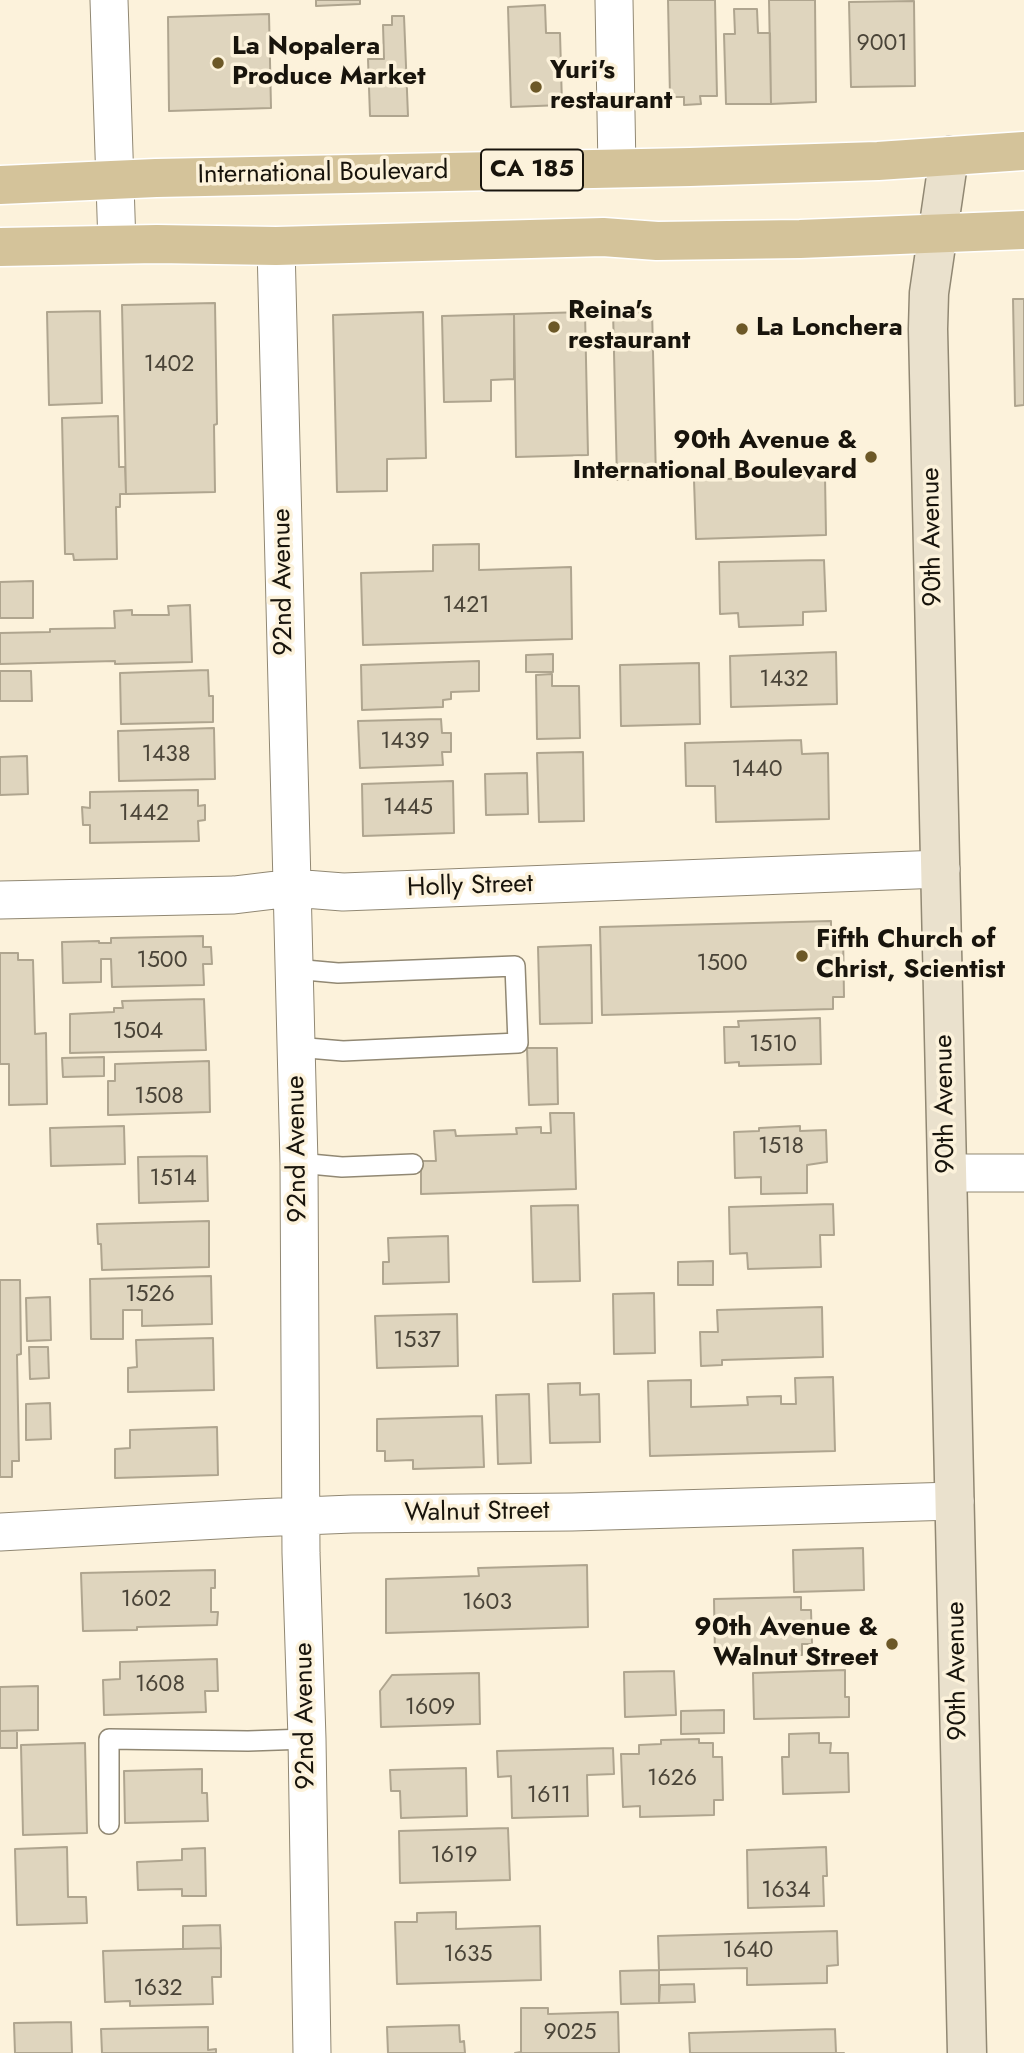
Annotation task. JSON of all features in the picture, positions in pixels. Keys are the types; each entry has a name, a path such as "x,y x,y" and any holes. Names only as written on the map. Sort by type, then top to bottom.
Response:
{"main road":[{"name":"International Boulevard","path":"0,185 617,169 864,161 1024,152"},
{"path":"0,247 276,246 603,237 657,241 869,238 1024,230"}],"street":[{"path":"109,0 117,245"},
{"path":"614,0 617,169"},
{"name":"90th Avenue","path":"949,156 929,293 928,329 967,2053"},
{"name":"92nd Avenue","path":"276,246 299,1163 301,1516 312,2053"},
{"name":"Holly Street","path":"0,900 234,895 292,888 343,892 941,869"},
{"path":"948,1173 1024,1173"},
{"name":"Walnut Street","path":"0,1532 301,1516 572,1512 955,1501"}],"lane":[{"path":"294,969 338,972 515,966 518,1044 343,1051 296,1047"},
{"path":"299,1163 342,1167 413,1164"},
{"path":"109,1824 109,1739 307,1739"}],"building":[{"path":"316,0 360,0 360,4 316,6"},
{"path":"668,0 715,0 717,96 700,96 701,104 684,105 684,97 670,97"},
{"path":"769,0 815,0 816,102 771,104"},
{"path":"914,1 915,86 851,87 849,2"},
{"path":"545,5 546,33 560,33 562,105 511,107 508,7"},
{"path":"734,9 757,9 758,33 770,33 771,104 726,104 724,34 735,34"},
{"path":"269,14 271,108 169,111 168,17"},
{"path":"392,16 404,16 408,116 370,116 368,59 384,59 383,25 392,25"},
{"path":"1013,299 1024,299 1024,405 1015,406"},
{"path":"215,303 215,492 126,494 122,305"},
{"path":"652,309 656,479 617,480 613,310"},
{"path":"100,311 102,403 49,405 47,312"},
{"path":"423,312 426,458 387,459 387,491 337,492 333,315"},
{"path":"585,312 588,455 516,457 514,314"},
{"path":"514,314 514,379 491,380 491,401 444,402 442,316"},
{"path":"118,416 119,467 125,467 126,494 120,494 120,507 116,507 117,559 74,560 73,554 65,554 62,418"},
{"path":"825,476 826,535 696,539 694,480"},
{"path":"479,544 479,570 571,567 572,639 363,645 361,573 433,571 433,545"},
{"path":"824,560 826,611 803,612 803,625 739,627 738,613 720,614 719,562"},
{"path":"33,581 33,618 0,618 0,582"},
{"path":"190,605 192,662 0,664 0,633 115,628 114,611 132,610 132,615 169,615 168,606"},
{"path":"836,652 837,704 731,707 730,656"},
{"path":"553,654 553,672 526,672 526,655"},
{"path":"479,661 479,691 451,692 451,699 443,700 443,707 362,710 361,665"},
{"path":"699,663 700,724 621,726 620,665"},
{"path":"208,670 209,696 213,696 213,722 121,724 120,673"},
{"path":"0,671 31,671 32,701 0,701"},
{"path":"552,674 552,686 579,686 580,738 537,739 536,675"},
{"path":"441,719 442,733 451,733 451,752 442,752 443,765 360,768 358,721"},
{"path":"214,728 215,779 119,781 118,731"},
{"path":"801,740 802,754 828,753 829,819 716,822 715,786 686,786 685,743"},
{"path":"583,752 584,821 539,822 537,753"},
{"path":"27,756 28,794 0,795 0,757"},
{"path":"527,773 528,814 486,815 485,774"},
{"path":"453,781 454,833 363,836 362,784"},
{"path":"198,790 198,806 205,805 205,820 198,821 199,841 90,843 90,825 83,825 82,807 90,808 90,792"},
{"path":"831,921 831,931 843,931 844,997 833,997 833,1009 602,1015 600,927"},
{"path":"203,936 203,947 211,947 212,964 203,964 204,985 112,987 111,959 101,959 101,982 63,983 62,942 111,943 111,938"},
{"path":"591,945 592,1023 540,1024 538,947"},
{"path":"0,953 18,953 18,960 33,960 35,1034 46,1033 47,1104 9,1105 9,1064 0,1064"},
{"path":"204,999 206,1050 70,1053 70,1014 114,1012 114,1008 123,1008 122,1001"},
{"path":"820,1018 821,1064 739,1066 739,1062 725,1063 724,1027 739,1027 738,1021"},
{"path":"527,1048 557,1048 558,1104 529,1105"},
{"path":"104,1057 104,1076 63,1077 62,1058"},
{"path":"209,1061 210,1112 108,1115 108,1081 115,1081 115,1064"},
{"path":"550,1113 574,1113 576,1189 421,1194 421,1161 436,1161 434,1131 455,1130 456,1136 517,1134 516,1128 541,1127 541,1133 551,1133"},
{"path":"124,1126 125,1164 51,1166 50,1128"},
{"path":"800,1126 800,1131 826,1130 827,1162 807,1165 807,1193 761,1194 761,1177 735,1178 734,1132"},
{"path":"207,1156 208,1201 139,1203 138,1157"},
{"path":"833,1204 834,1235 820,1235 821,1267 748,1269 747,1253 730,1254 729,1207"},
{"path":"578,1205 580,1281 533,1282 531,1206"},
{"path":"209,1221 209,1267 102,1270 97,1224"},
{"path":"448,1236 449,1282 383,1284 383,1262 389,1262 388,1238"},
{"path":"713,1261 713,1285 678,1285 678,1262"},
{"path":"211,1276 212,1324 142,1326 142,1310 123,1310 123,1339 91,1339 90,1279"},
{"path":"0,1280 20,1280 21,1354 17,1355 19,1461 12,1461 12,1477 0,1477"},
{"path":"654,1293 655,1353 614,1354 613,1294"},
{"path":"50,1297 51,1340 27,1341 26,1298"},
{"path":"822,1307 823,1357 722,1360 722,1365 701,1366 700,1332 718,1332 717,1310"},
{"path":"457,1314 458,1366 377,1368 375,1316"},
{"path":"213,1338 214,1390 128,1392 128,1368 137,1367 136,1340"},
{"path":"29,1347 48,1347 49,1378 30,1379"},
{"path":"833,1377 835,1451 650,1456 648,1381 691,1380 691,1407 748,1405 747,1397 781,1396 781,1404 796,1404 795,1378"},
{"path":"580,1383 580,1395 599,1394 600,1442 550,1443 548,1384"},
{"path":"529,1394 531,1463 498,1464 496,1395"},
{"path":"50,1403 51,1439 26,1440 26,1404"},
{"path":"482,1416 484,1467 413,1469 413,1460 385,1461 385,1451 377,1451 377,1419"},
{"path":"217,1427 218,1475 115,1478 115,1449 130,1448 130,1430"},
{"path":"863,1548 864,1590 794,1592 793,1550"},
{"path":"587,1565 588,1627 386,1633 386,1579 479,1576 478,1568"},
{"path":"215,1570 215,1588 211,1588 211,1612 218,1612 217,1625 83,1631 81,1573"},
{"path":"801,1597 801,1610 811,1610 812,1644 802,1644 802,1655 715,1657 714,1599"},
{"path":"217,1659 218,1691 205,1691 206,1712 104,1715 103,1680 120,1679 120,1662"},
{"path":"845,1670 845,1697 849,1697 849,1717 754,1719 753,1673"},
{"path":"674,1671 676,1715 625,1717 624,1672"},
{"path":"479,1673 480,1724 381,1727 380,1691 392,1675"},
{"path":"38,1686 38,1730 0,1731 0,1687"},
{"path":"724,1710 724,1733 681,1734 681,1711"},
{"path":"0,1731 17,1731 17,1748 0,1748"},
{"path":"819,1733 819,1743 831,1743 830,1753 848,1753 849,1792 783,1794 782,1757 789,1757 789,1734"},
{"path":"699,1739 699,1743 713,1743 713,1757 722,1757 723,1800 714,1800 714,1815 640,1817 640,1806 623,1807 621,1754 639,1754 639,1745 661,1744 661,1740"},
{"path":"85,1743 87,1833 23,1835 21,1745"},
{"path":"613,1748 614,1774 587,1775 588,1816 512,1818 511,1776 498,1777 497,1751"},
{"path":"466,1768 467,1816 401,1818 400,1791 391,1791 390,1770"},
{"path":"202,1769 202,1793 207,1793 208,1821 125,1823 124,1771"},
{"path":"508,1828 510,1880 400,1883 399,1831"},
{"path":"67,1847 68,1897 86,1897 87,1923 17,1925 15,1849"},
{"path":"826,1847 824,1906 748,1908 747,1850"},
{"path":"205,1848 206,1896 182,1896 182,1889 138,1890 137,1862 182,1860 182,1849"},
{"path":"456,1912 456,1929 540,1926 541,1980 397,1984 395,1922 417,1922 417,1913"},
{"path":"220,1925 221,1948 183,1949 183,1926"},
{"path":"837,1931 838,1965 827,1966 827,1983 747,1985 747,1968 659,1970 658,1936"},
{"path":"221,1948 221,1977 212,1977 213,2004 130,2006 130,2001 105,2002 103,1951"},
{"path":"659,1970 659,2003 621,2004 620,1971"},
{"path":"694,1984 695,2002 659,2003 660,1985"},
{"path":"521,2008 548,2008 548,2014 618,2012 619,2053 515,2053 521,2052"},
{"path":"71,2022 72,2053 15,2053 14,2023"},
{"path":"459,2025 460,2042 464,2041 465,2053 388,2053 387,2027"},
{"path":"208,2027 208,2050 216,2049 216,2053 102,2053 101,2029"},
{"path":"835,2029 836,2053 690,2053 689,2033"}],"place":[{"name":"La Nopalera Produce Market","path":"218,63"},
{"name":"Yuri's restaurant","path":"536,87"},
{"name":"Reina's restaurant","path":"554,327"},
{"name":"La Lonchera","path":"742,329"},
{"name":"90th Avenue & International Boulevard","path":"871,457"},
{"name":"Fifth Church of Christ, Scientist","path":"802,956"},
{"name":"90th Avenue & Walnut Street","path":"892,1644"}]}
